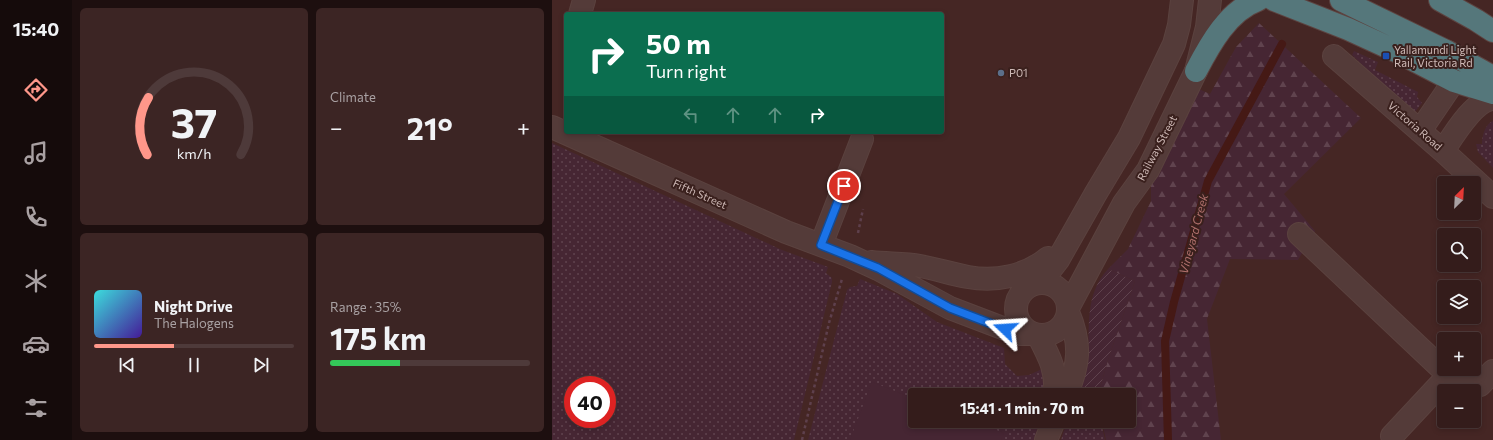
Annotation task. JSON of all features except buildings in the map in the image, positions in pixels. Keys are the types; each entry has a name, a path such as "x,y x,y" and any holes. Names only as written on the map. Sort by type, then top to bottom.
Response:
{"highway":[{"path":"1196,71 1223,27 1247,5 1258,0"},
{"path":"1274,0 1382,45 1454,81 1493,93"},
{"path":"1341,0 1448,52 1493,77"},
{"path":"1440,0 1493,31"}],"street":[{"path":"581,12 584,0"},
{"path":"1068,310 1063,325 1058,330 1052,334 1036,335 1025,330 1019,322 1015,311 1015,306 1019,296 1051,269 1129,138 1174,44 1179,25 1182,0"},
{"name":"Railway Street","path":"1068,310 1124,203 1148,170 1196,71 1206,35 1210,0"},
{"path":"1420,131 1454,81 1456,66 1448,52"},
{"name":"Victoria Road","path":"1334,56 1443,151 1493,198"},
{"path":"1443,151 1477,107 1485,101 1493,99"},
{"name":"Fifth Street","path":"552,127 564,130"},
{"name":"Fifth Street","path":"579,134 594,138 786,232 859,259 918,277 965,288 993,291 1015,290 1029,287"},
{"path":"821,245 862,139"},
{"path":"1299,234 1437,366"},
{"path":"859,259 910,264 967,277 992,279 1011,276 1030,270 1043,262 1068,241"},
{"name":"Fifth Street","path":"859,259 950,308 1012,332 1036,335"},
{"path":"1029,287 1037,283 1044,283 1054,286 1066,297 1068,310 1076,334 1077,354 1074,376 1069,388"},
{"path":"1036,335 1052,362 1055,388"},
{"path":"1392,436 1448,376 1460,386 1480,384 1493,371"}],"path":[{"path":"802,440 829,324 842,277"}],"green space":[{"path":"1259,23 1361,118 1284,194 1315,231 1298,260 1230,259 1207,319 1221,440 1106,440 1103,428 1136,428 1136,388 1100,388 1135,281 1108,269 1128,249 1151,201 1151,179 1194,87 1210,94 1236,47"},
{"path":"1354,51 1378,62 1375,70 1418,92 1417,97 1422,103 1414,113 1411,112 1352,55"},
{"path":"1493,121 1493,168 1478,152 1476,144 1482,144 1484,131"},
{"path":"552,143 782,250 828,267 826,273 832,278 832,282 794,440 552,440"},
{"path":"1108,269 1135,281 1100,388 1080,388 1087,364 1092,301 1100,279"},
{"path":"860,279 897,294 937,322 1004,348 1005,364 1017,376 1029,375 1042,369 1043,388 908,388 908,428 1038,428 1035,440 808,440 847,290 850,287 857,286"},
{"path":"872,382 908,396 908,428 991,428 1004,433 1001,440 850,440"},
{"path":"1065,428 1102,428 1105,440 1061,440"}],"waterway":[{"name":"Vineyard Creek","path":"1168,440 1165,341 1174,302 1208,181 1282,44"}],"place":[{"name":"Yallamundi Light Rail, Victoria Rd","path":"1386,56"},
{"name":"P01","path":"1001,73"}],"route":[{"path":"844,186 821,245 878,268 950,308 1005,329"}]}
